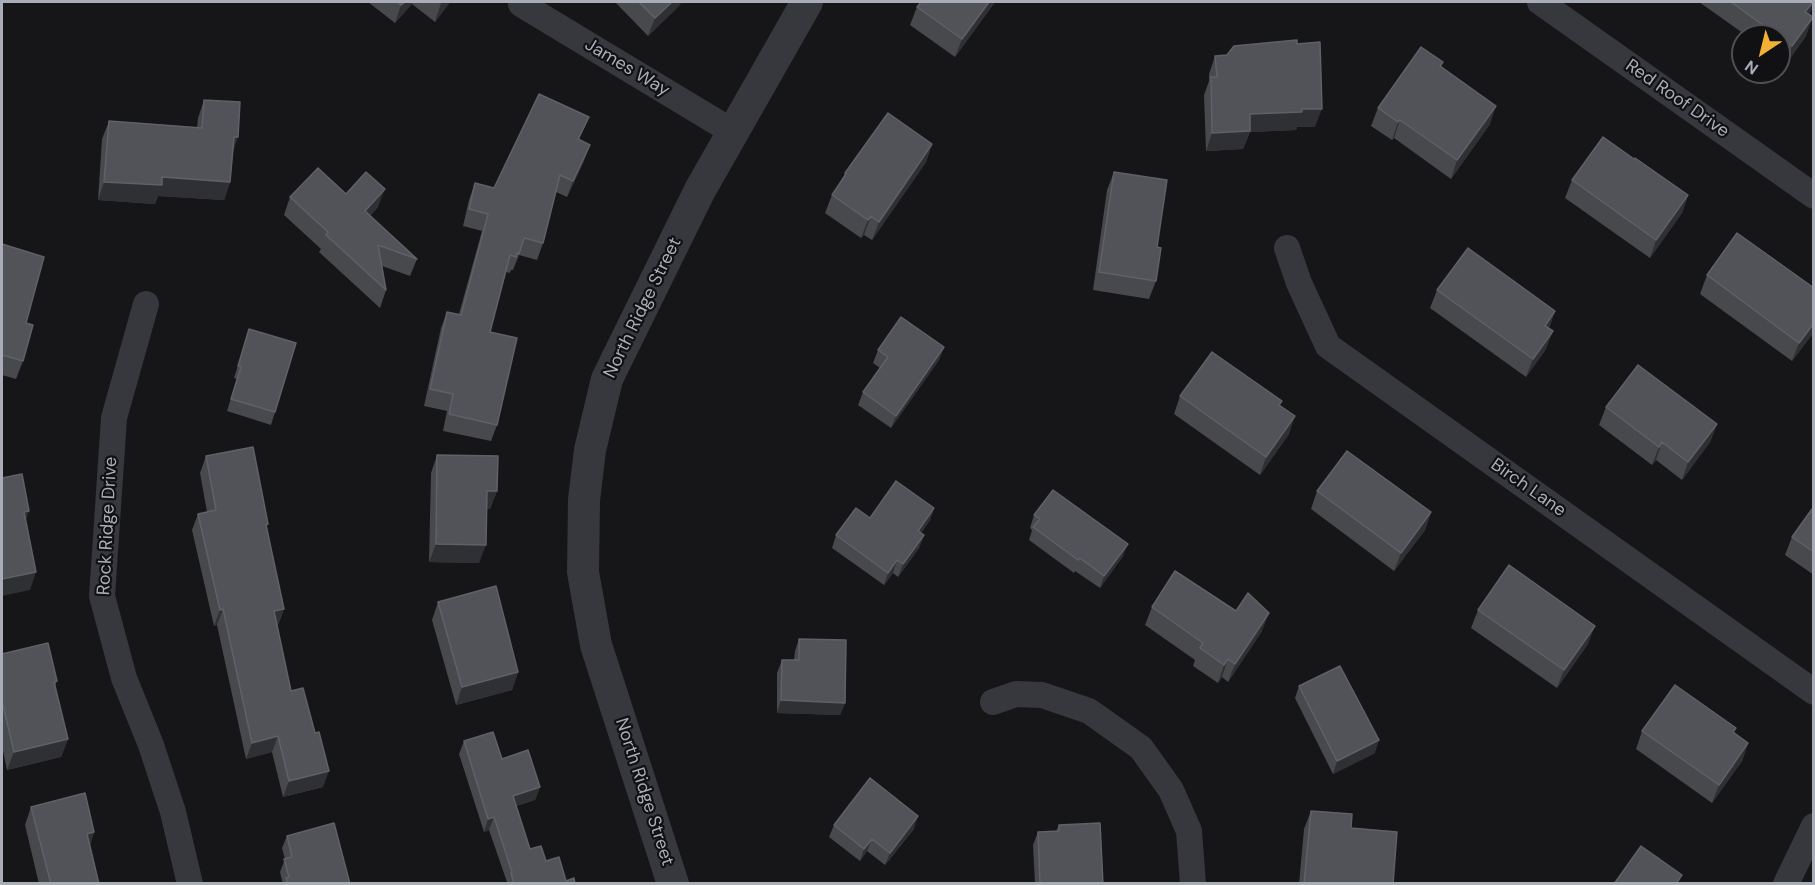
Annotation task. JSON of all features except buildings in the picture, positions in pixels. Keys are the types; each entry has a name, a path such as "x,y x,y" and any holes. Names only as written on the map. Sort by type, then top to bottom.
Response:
{"street":[{"name":"North Ridge Street","path":"673,884 596,645 583,572 584,500 591,450 606,379 700,190 807,2"},
{"name":"Red Roof Drive","path":"1540,2 1814,196"},
{"name":"James Way","path":"521,4 733,132"},
{"name":"Birch Lane","path":"1287,248 1299,283 1328,346 1814,692"},
{"name":"Rock Ridge Drive","path":"146,304 114,418 102,596 124,678 151,745 173,812 190,884"},
{"path":"993,702 1016,694 1042,695 1089,711 1141,748 1171,790 1189,831 1192,884"},
{"path":"1786,884 1814,826"}]}
